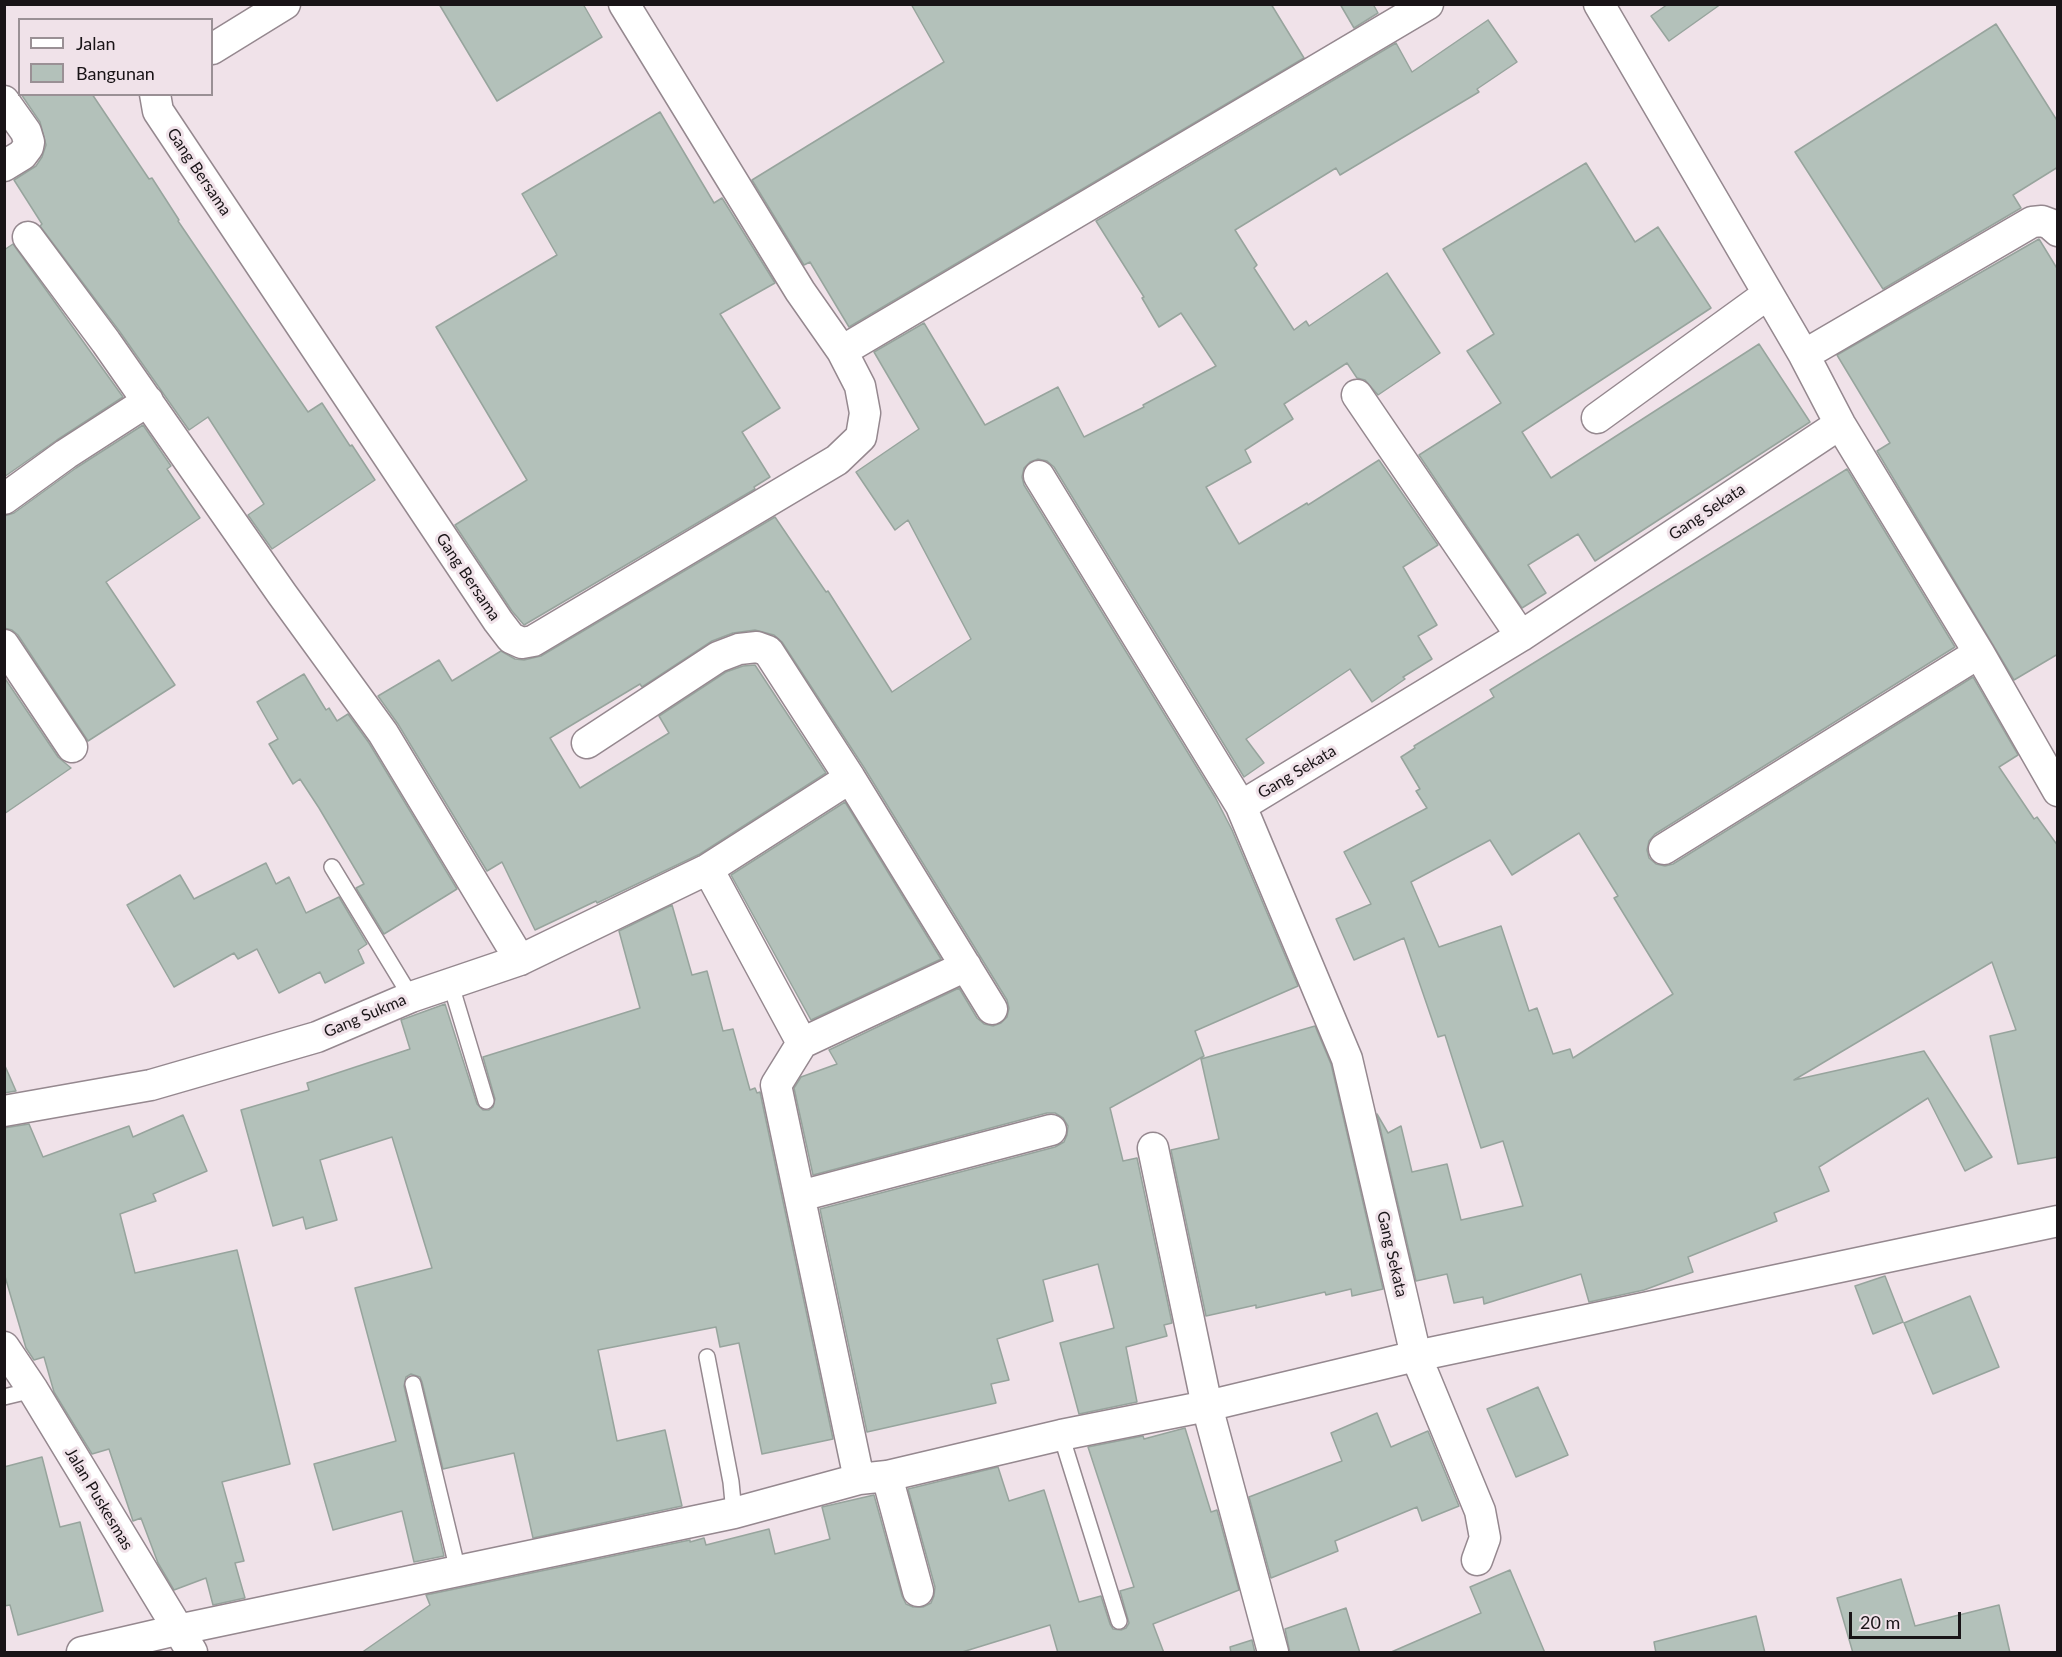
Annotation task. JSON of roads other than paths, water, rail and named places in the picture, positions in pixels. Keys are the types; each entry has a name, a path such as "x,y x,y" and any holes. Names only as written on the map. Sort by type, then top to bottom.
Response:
{"street":[{"path":"213,48 285,4"},
{"path":"624,4 800,291 842,351 1428,4"},
{"path":"1599,4 1804,355 1840,424 1979,653 2058,791"},
{"name":"Gang Bersama","path":"155,96 158,111 498,621 511,638 522,643 533,641 837,460 861,437 865,413 860,386 842,351"},
{"path":"4,101 26,132 29,141 22,155 4,166"},
{"path":"1804,355 2032,222 2042,221 2058,231"},
{"path":"28,237 148,401 282,594 383,733 520,960"},
{"path":"1597,418 1768,294"},
{"path":"1357,395 1521,636"},
{"path":"4,499 66,453 148,401"},
{"name":"Gang Sekata","path":"1477,1560 1485,1538 1480,1511 1416,1356 1347,1059 1241,806 1521,636 1840,424"},
{"path":"1039,476 1241,806"},
{"path":"4,645 72,747"},
{"path":"587,743 718,657 757,647 768,651 850,778 992,1009"},
{"path":"1664,849 1979,653"},
{"name":"Gang Sukma","path":"4,1112 151,1085 317,1036 411,997 520,960 708,868 850,778"},
{"path":"708,868 802,1043"},
{"path":"918,1591 873,1478 800,1196 776,1085 802,1043 966,966"},
{"path":"800,1196 1051,1130"},
{"path":"1153,1148 1207,1406 1273,1653"},
{"path":"82,1653 185,1641 458,1571 734,1513 1061,1435 1207,1406 1416,1356 2058,1221"},
{"name":"Jalan Puskesmas","path":"4,1347 33,1390 185,1641"}],"lane":[{"path":"332,867 411,997"},
{"path":"451,985 486,1101"},
{"path":"708,1357 731,1482 734,1513"},
{"path":"413,1384 458,1571"},
{"path":"4,1397 33,1390"},
{"path":"1061,1435 1119,1621"}]}
